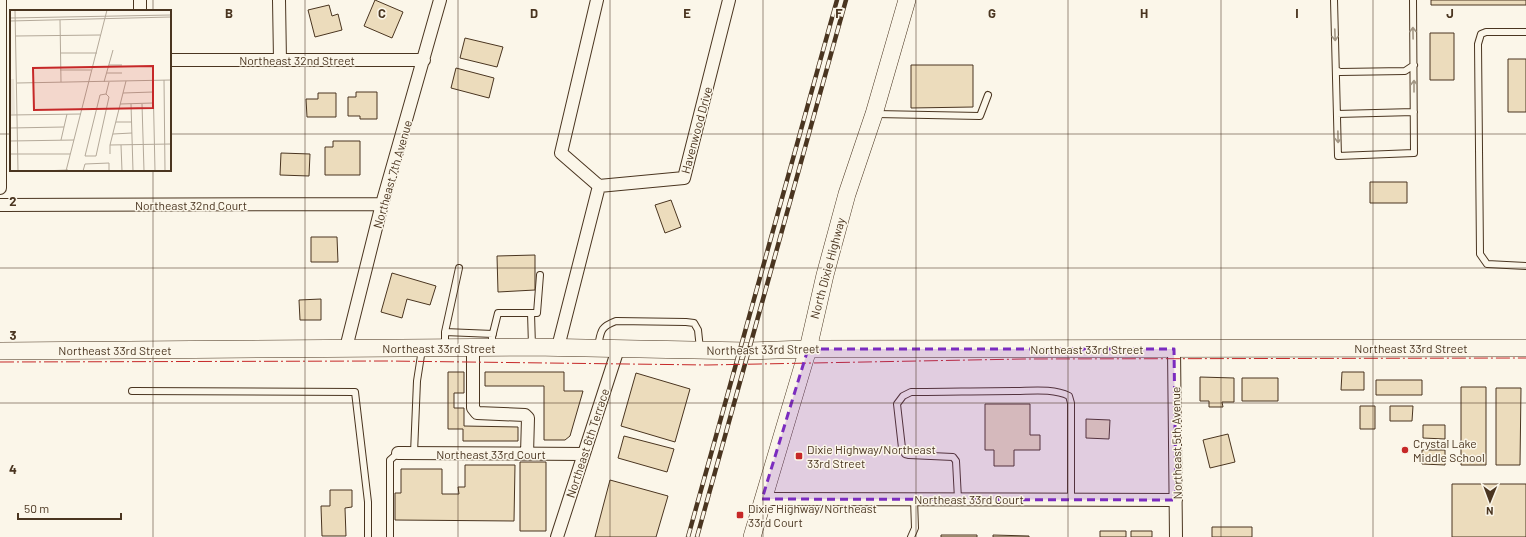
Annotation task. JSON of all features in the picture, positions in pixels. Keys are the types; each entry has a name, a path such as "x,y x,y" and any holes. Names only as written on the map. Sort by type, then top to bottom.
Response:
{"street":[{"path":"0,0 0,188"},
{"path":"279,0 280,60"},
{"name":"Northeast 7th Avenue","path":"346,348 382,204 440,0"},
{"path":"558,347 599,186 561,153 598,0"},
{"name":"Havenwood Drive","path":"599,186 684,178 729,0"},
{"name":"North Dixie Highway","path":"752,537 762,499 808,349 824,275 874,114 907,0"},
{"name":"Northeast 32nd Street","path":"171,60 424,60"},
{"name":"Northeast 32nd Court","path":"0,205 382,204"},
{"name":"Northeast 33rd Street","path":"0,351 422,348 445,340 472,348 492,341 532,347 700,350 1526,348"},
{"path":"472,348 472,408 477,413 525,415 528,418 527,454"},
{"name":"Northeast 6th Terrace","path":"557,537 618,348"},
{"name":"Northeast 5th Avenue","path":"1174,349 1176,537"},
{"name":"Northeast 33rd Court","path":"398,453 584,454"},
{"name":"Northeast 33rd Court","path":"762,499 1176,500"}],"lane":[{"path":"1334,0 1338,156 1414,153 1413,0"},
{"path":"1526,32 1486,32 1481,34 1478,44 1480,254 1487,264 1526,266"},
{"path":"1336,70 1340,72 1405,71 1414,65"},
{"path":"874,114 980,116 988,96"},
{"path":"1337,114 1414,112"},
{"path":"459,268 445,340 492,341 498,313 537,313 540,275"},
{"path":"531,313 532,347"},
{"path":"598,348 601,331 606,325 616,321 686,322 694,324 698,330 700,350"},
{"path":"414,453 416,388 422,348"},
{"path":"132,391 355,392 368,502 368,537"},
{"path":"958,499 956,461 953,457 910,455 905,454 902,448 898,404 903,396 911,392 1050,391 1063,393 1069,396 1071,404 1071,500"},
{"path":"390,537 390,460 398,453"},
{"path":"911,537 915,528 914,499"}],"highlighted area":[{"path":"808,349 1174,349 1176,500 762,499"}],"building":[{"path":"375,0 403,12 392,38 364,26"},
{"path":"1431,0 1526,0 1526,5 1431,5"},
{"path":"329,5 332,16 338,14 342,30 315,37 308,10"},
{"path":"1430,33 1454,33 1454,80 1430,80"},
{"path":"465,38 503,47 497,67 460,58"},
{"path":"1508,59 1526,59 1526,112 1508,112"},
{"path":"911,65 973,65 973,107 911,108"},
{"path":"456,68 494,78 489,98 451,88"},
{"path":"356,92 377,92 377,119 360,119 360,116 348,116 348,97 356,97"},
{"path":"318,93 336,93 336,117 307,117 306,99 318,99"},
{"path":"333,141 360,141 360,175 325,175 325,147 333,147"},
{"path":"281,153 310,154 309,176 280,175"},
{"path":"1370,182 1407,182 1407,203 1370,203"},
{"path":"671,200 681,227 665,233 655,205"},
{"path":"311,237 337,237 338,262 311,262"},
{"path":"535,255 535,290 498,292 497,256"},
{"path":"392,273 436,286 430,305 407,299 402,318 381,312"},
{"path":"321,299 321,320 300,320 299,300"},
{"path":"448,372 464,372 464,393 454,393 454,408 464,408 464,426 518,427 518,441 463,441 463,429 448,429"},
{"path":"485,372 564,372 564,391 583,391 570,436 565,440 544,440 544,386 485,386"},
{"path":"1342,372 1364,372 1364,390 1341,390"},
{"path":"636,373 690,389 675,442 621,426"},
{"path":"1200,377 1234,378 1234,402 1222,402 1223,407 1209,407 1209,401 1200,401"},
{"path":"1242,378 1278,378 1278,401 1242,401"},
{"path":"1376,380 1422,380 1422,395 1376,395"},
{"path":"1461,387 1486,387 1486,465 1461,465"},
{"path":"1496,388 1521,388 1520,465 1496,465"},
{"path":"985,404 1030,404 1030,435 1040,435 1040,450 1014,450 1014,466 994,466 994,450 985,450"},
{"path":"1360,406 1375,406 1375,429 1360,429"},
{"path":"1390,406 1413,406 1412,421 1390,421"},
{"path":"1086,419 1110,420 1109,439 1086,438"},
{"path":"1423,425 1445,425 1445,439 1423,438"},
{"path":"1228,434 1235,462 1210,468 1203,440"},
{"path":"624,436 674,449 667,472 618,458"},
{"path":"1422,450 1445,450 1445,465 1422,464"},
{"path":"520,462 546,462 546,531 520,531"},
{"path":"465,465 515,465 514,521 395,520 395,493 401,493 401,469 442,469 442,494 459,494 458,487 465,487"},
{"path":"610,480 668,496 656,537 595,537"},
{"path":"1452,484 1526,484 1526,537 1452,537"},
{"path":"330,490 352,490 352,507 345,508 346,536 322,536 321,506 330,506"},
{"path":"1212,527 1252,527 1252,537 1212,537"},
{"path":"1100,531 1126,531 1126,537 1100,537"},
{"path":"1131,531 1152,531 1152,537 1131,537"},
{"path":"941,535 977,535 977,537 941,537"},
{"path":"993,535 1029,536 1029,537 993,537"}],"railway":[{"path":"688,537 837,0"},
{"path":"697,537 846,0"}],"power":[{"path":"0,362 387,361 707,365 1023,359 1526,358"}],"place":[{"name":"Crystal Lake Middle School","path":"1405,450"},
{"name":"Dixie Highway/Northeast 33rd Street","path":"799,456"},
{"name":"Dixie Highway/Northeast 33rd Court","path":"740,515"}]}
